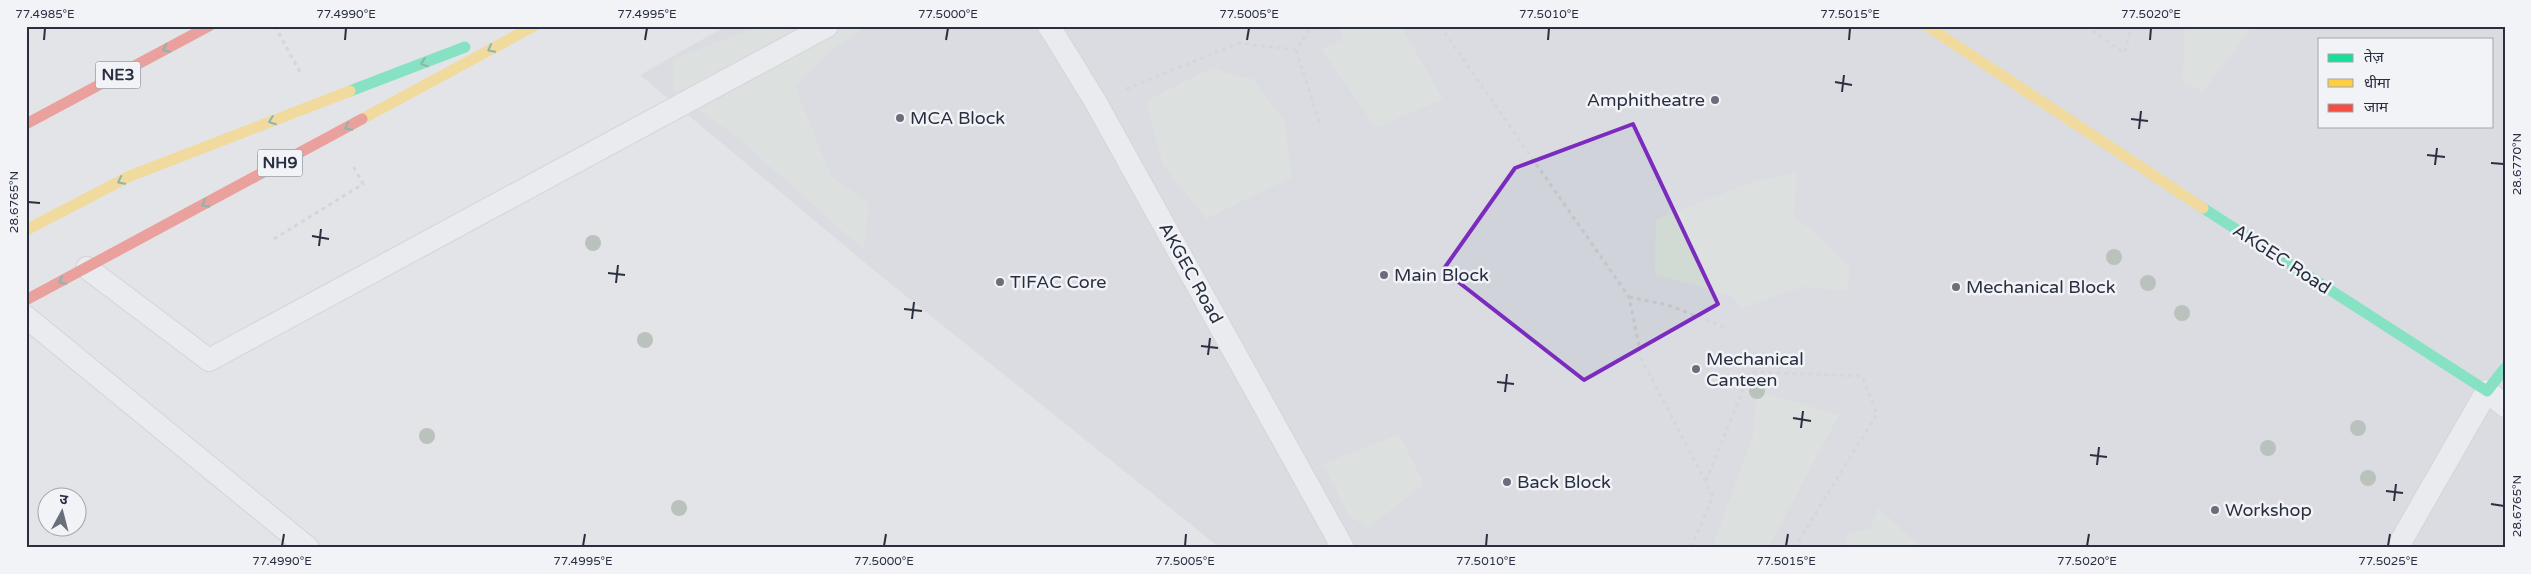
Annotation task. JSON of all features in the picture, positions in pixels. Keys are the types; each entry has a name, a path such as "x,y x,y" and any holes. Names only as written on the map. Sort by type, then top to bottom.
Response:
{"main road":[{"name":"NE3","path":"26,124 209,26"},
{"path":"26,230 130,176 518,26"},
{"name":"NH9","path":"26,300 534,26"},
{"name":"AKGEC Road","path":"1927,26 2168,186 2487,391"},
{"path":"2487,391 2505,368"}],"lane":[{"path":"87,268 209,360 827,26"},
{"name":"AKGEC Road","path":"1049,26 1095,101 1343,548"},
{"path":"26,318 308,548"},
{"path":"2397,548 2487,391 2505,406"}],"path":[{"path":"1310,26 1296,50 1320,124"},
{"path":"1440,26 1629,297 1642,360 1713,496 1691,548"},
{"path":"2086,26 2124,53 2132,26"},
{"path":"1095,101 1239,43 1296,50"},
{"path":"274,239 363,184"},
{"path":"1629,297 1668,305 1724,327"},
{"path":"1706,482 1750,372 1862,376 1877,414 1794,548"}],"highlighted area":[{"path":"1633,124 1718,304 1584,380 1443,270 1515,168"}],"shaded area":[{"path":"726,26 2505,26 2505,548 1220,548 876,272 640,75"},
{"path":"760,26 868,26 831,51 795,86 831,176 869,203 864,250 737,137 688,103 673,90 673,59"},
{"path":"1338,26 1401,26 1443,99 1376,128 1321,49 1344,39"},
{"path":"2183,26 2253,26 2203,91 2182,83 2185,27"},
{"path":"1214,67 1227,73 1253,79 1285,122 1292,177 1206,219 1163,165 1146,101"},
{"path":"1797,173 1794,218 1813,230 1850,268 1847,291 1801,287 1742,308 1732,296 1655,274 1656,220 1754,181"},
{"path":"1757,391 1839,415 1768,548 1712,548 1753,435"},
{"path":"1399,434 1424,484 1368,528 1348,515 1323,464"},
{"path":"1879,508 1921,548 1846,548 1847,533 1870,529"}],"traffic: fast":[{"path":"350,91 465,47"},
{"path":"2203,208 2487,391 2505,368"}],"traffic: slow":[{"path":"362,119 534,26"},
{"path":"1927,26 2203,208"},
{"path":"26,230 130,176 350,91"}],"traffic: jam":[{"path":"26,124 209,26"},
{"path":"26,300 362,119"}],"place":[{"name":"Amphitheatre","path":"1715,100"},
{"name":"MCA Block","path":"900,118"},
{"name":"Main Block","path":"1384,275"},
{"name":"TIFAC Core","path":"1000,282"},
{"name":"Mechanical Block","path":"1956,287"},
{"name":"Mechanical Canteen","path":"1696,369"},
{"name":"Back Block","path":"1507,482"},
{"name":"Workshop","path":"2215,510"}]}
